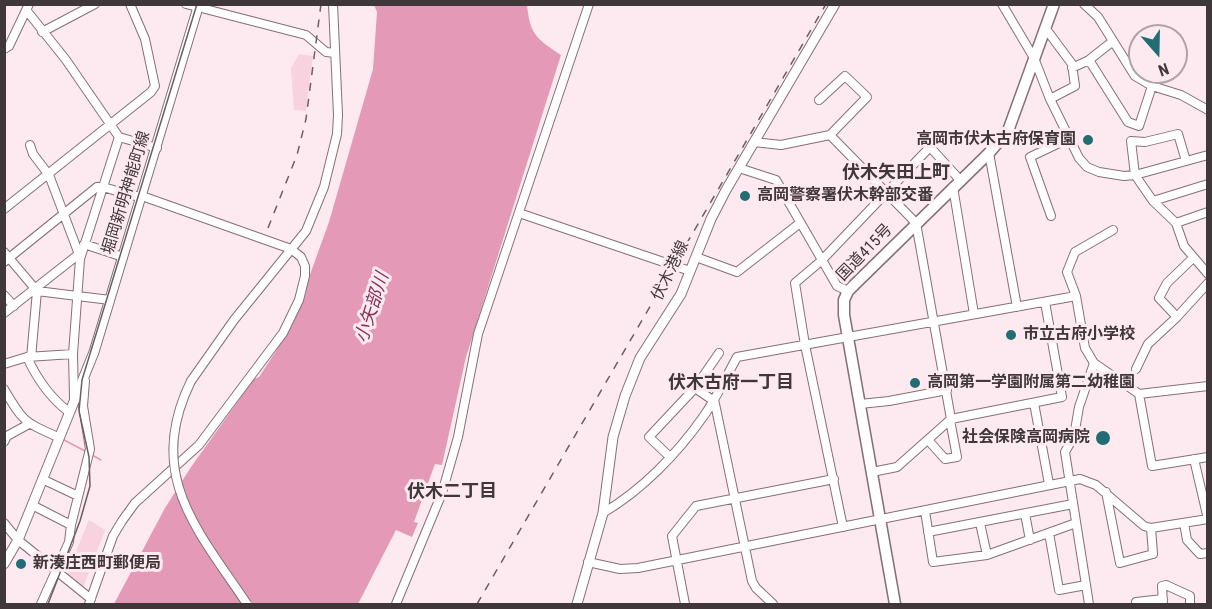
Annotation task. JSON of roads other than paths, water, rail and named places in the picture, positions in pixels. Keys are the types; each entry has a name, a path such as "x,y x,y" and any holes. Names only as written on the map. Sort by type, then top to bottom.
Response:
{"highway":[{"name":"国道415号","path":"895,604 843,300 848,291 1008,131 1054,4"}],"main road":[{"name":"伏木港線","path":"577,604 603,513 614,437 625,396 640,358 681,294 713,214 835,4"},
{"name":"堀岡新明神能町線","path":"4,564 18,540 87,369 195,5"},
{"name":"堀岡新明神能町線","path":"78,389 108,299"}],"street":[{"path":"42,32 96,4"},
{"path":"4,209 151,92 155,86 145,39 130,4"},
{"path":"247,604 200,533 180,494 172,464 173,436 179,413 192,381 242,308 306,231 324,187 333,155 338,115 333,4"},
{"path":"396,604 442,493 458,437 478,334 589,4"},
{"path":"1002,4 1034,58 1050,99 1079,158 1087,167 1099,172 1124,176 1135,175 1208,155"},
{"path":"1084,4 1098,17 1135,76 1152,86 1181,95 1208,110"},
{"path":"195,5 306,35 326,52 335,53"},
{"path":"28,8 42,32 66,60 119,137 154,147"},
{"path":"4,49 9,45 28,8"},
{"path":"1046,29 1072,64 1075,86 1050,99"},
{"path":"1072,68 1089,60 1113,42"},
{"path":"1089,60 1128,122 1139,126 1152,86"},
{"path":"754,142 781,145 830,135 867,98 845,76 819,100"},
{"path":"1186,161 1178,134 1145,142 1131,141 1135,175 1153,201 1176,223 1184,246 1208,274"},
{"path":"830,135 915,223 957,457 945,459 928,440"},
{"path":"4,313 79,256 119,137"},
{"path":"1051,216 1030,156 1070,138"},
{"path":"30,145 33,154 49,175 79,256 73,354 74,398"},
{"path":"843,527 805,345 795,283 821,261 930,147 956,184 974,315"},
{"path":"988,153 1017,307"},
{"path":"739,168 776,180 837,286 848,291"},
{"path":"1153,201 1208,184"},
{"path":"4,523 18,540 56,570 90,602 113,536 122,521 142,496 199,446 283,333 299,300 305,266 301,257 291,249 139,196 103,187 97,188 6,257 36,290 108,299"},
{"path":"1176,223 1207,212"},
{"path":"519,213 690,271"},
{"path":"696,257 737,272 801,223"},
{"path":"1113,230 1075,252 1067,272 1076,296 1085,348 1094,363 1139,394 1208,386"},
{"path":"84,244 121,256"},
{"path":"1177,316 1159,298 1167,283 1193,258"},
{"path":"1136,369 1148,344 1208,283"},
{"path":"36,290 29,357 37,379 58,404 69,412"},
{"path":"4,295 14,306"},
{"path":"603,513 621,503 670,457 704,417 737,357 1076,296"},
{"path":"872,472 897,466 951,419 1062,396 1045,302"},
{"path":"670,457 649,437 695,388 720,353"},
{"path":"4,364 29,357 73,354"},
{"path":"1089,604 1065,452 1074,436 1079,407 1094,363"},
{"path":"41,604 69,542 90,449 83,406 87,369"},
{"path":"695,388 714,400 744,546 756,588 773,604"},
{"path":"4,389 19,415 29,424 58,437"},
{"path":"860,404 946,390"},
{"path":"1139,394 1152,466 1208,457"},
{"path":"1034,403 1049,484"},
{"path":"4,442 7,436 29,424"},
{"path":"588,562 620,569 638,568 880,521 1069,481 1086,481 1096,485 1144,525 1151,528 1208,519 1194,459"},
{"path":"42,479 78,496"},
{"path":"685,604 672,536 686,522 696,506 834,479"},
{"path":"1106,492 1119,563 1153,554 1151,528"},
{"path":"928,532 1073,504"},
{"path":"32,505 71,525"},
{"path":"925,511 933,562 987,555 1076,523"},
{"path":"1025,513 1030,540"},
{"path":"980,523 987,555"},
{"path":"1184,523 1187,540 1200,554 1208,553"},
{"path":"1049,533 1059,590 1086,585"},
{"path":"1136,604 1136,602 1163,602 1162,586 1166,585 1190,596 1190,604"}],"water":[{"name":"小矢部川","path":"374,5 527,5 530,23 536,35 561,55 466,357 442,465 435,464 414,522 418,523 412,537 396,530 358,604 114,604 165,508 191,467 254,379 259,377 278,348 305,297 308,280 329,222 373,69 377,12"}],"waterway":[{"path":"64,440 85,451"},
{"path":"92,455 101,460"}],"tram line":[{"path":"48,604 80,521 90,486 89,457 79,411 82,380 197,4"}],"railway":[{"path":"268,228 297,155 306,119 321,4"},
{"path":"477,604 826,4"}],"place":[{"name":"高岡市伏木古府保育園","path":"1088,140"},
{"name":"高岡警察署伏木幹部交番","path":"745,196"},
{"name":"市立古府小学校","path":"1011,335"},
{"name":"高岡第一学園附属第二幼稚園","path":"915,383"},
{"name":"社会保険高岡病院","path":"1103,438"},
{"name":"新湊庄西町郵便局","path":"21,564"}],"district":[{"name":"伏木矢田上町","path":"896,173"},
{"name":"伏木古府一丁目","path":"731,383"},
{"name":"伏木二丁目","path":"452,492"}]}
